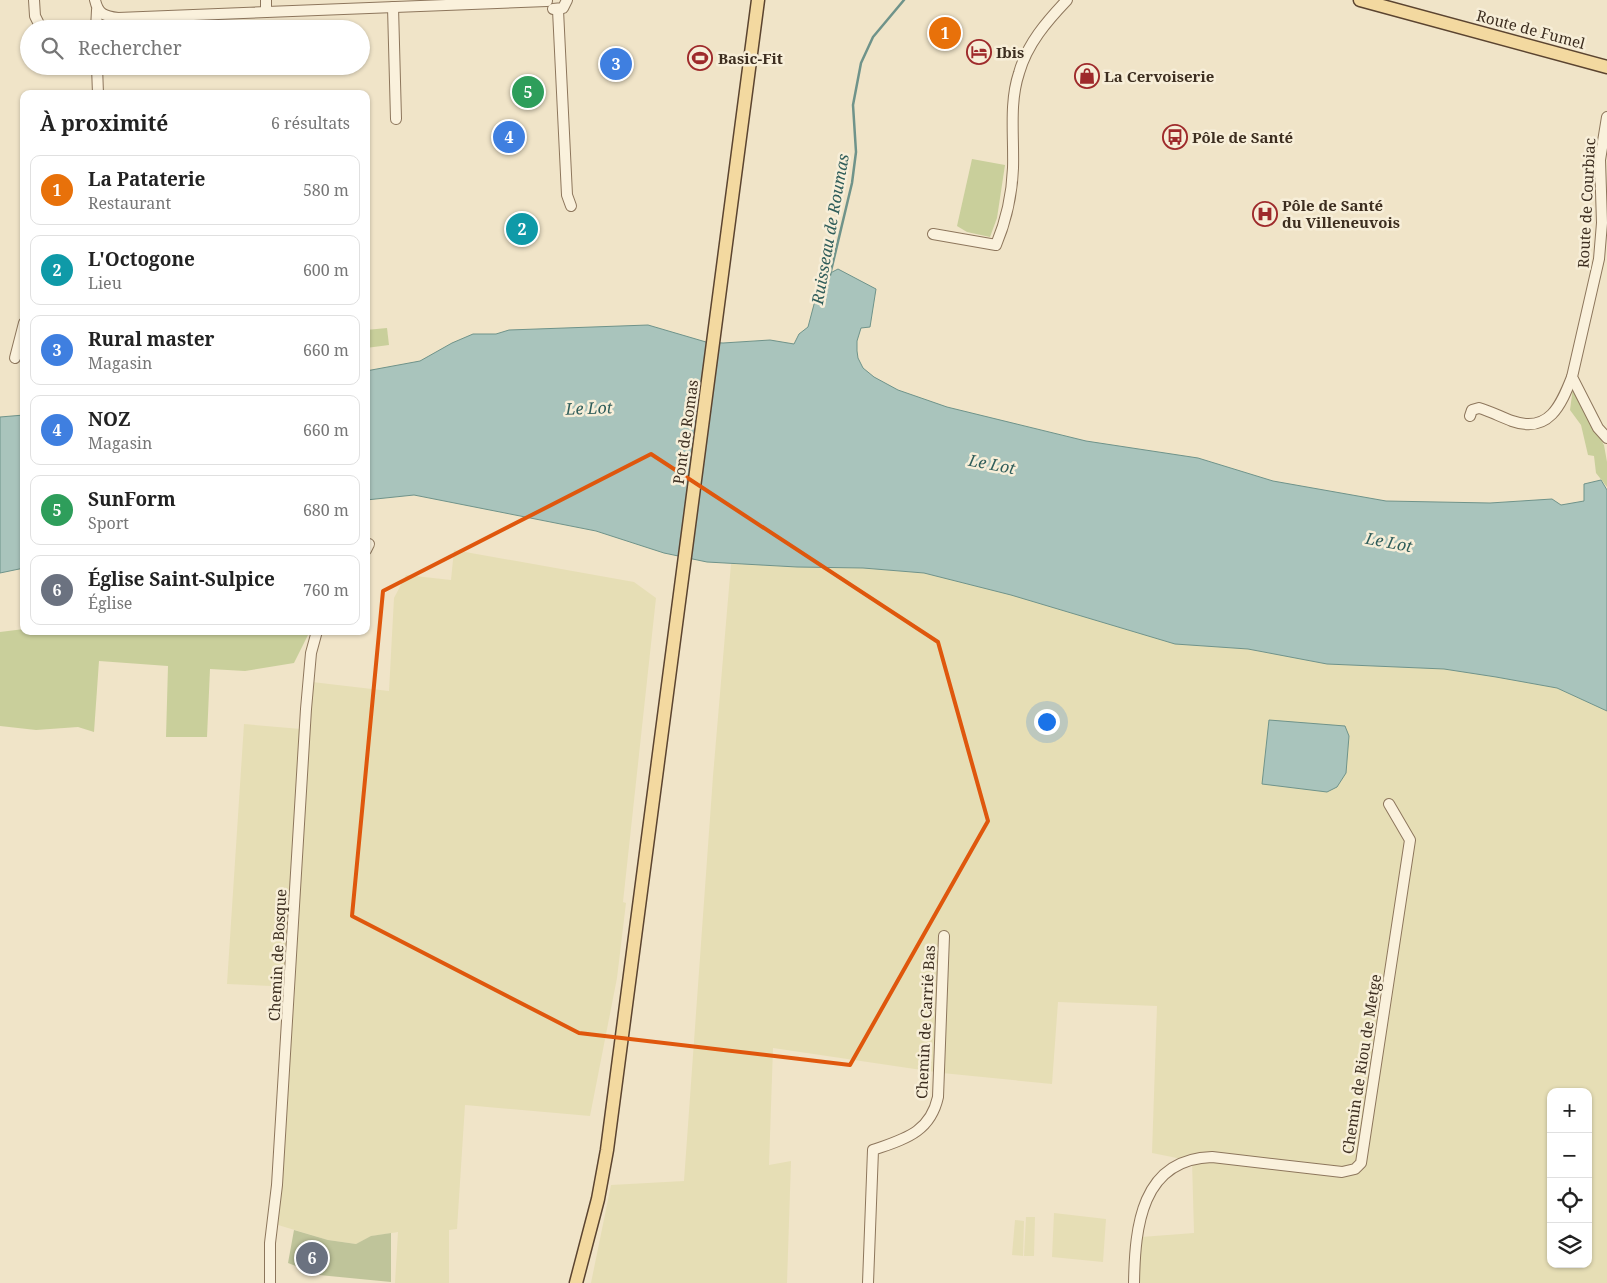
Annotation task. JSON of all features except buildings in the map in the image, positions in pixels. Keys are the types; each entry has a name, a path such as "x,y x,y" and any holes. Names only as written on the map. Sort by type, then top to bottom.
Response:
{"main road":[{"path":"757,16 758,0"},
{"path":"757,16 762,0"},
{"name":"Route de Fumel","path":"1360,0 1607,66"},
{"name":"Pont de Romas","path":"576,1283 598,1199 607,1150 738,144 757,16"}],"street":[{"path":"34,0 37,20"},
{"path":"266,0 266,12"},
{"path":"96,5 104,16 118,18 547,0 549,6 558,10"},
{"path":"558,10 565,6 568,0"},
{"path":"934,234 996,246 1004,227 1011,192 1014,100 1018,74 1040,30 1067,0"},
{"path":"96,5 96,20"},
{"path":"393,7 396,119"},
{"path":"558,10 567,194 571,206"},
{"path":"97,75 98,90"},
{"name":"Route de Courbiac","path":"1470,416 1472,410 1479,408 1522,424 1541,421 1557,411 1562,404 1572,377 1599,259 1602,223 1600,160 1607,118"},
{"path":"15,358 20,339"},
{"path":"1572,377 1598,428 1607,438"},
{"name":"Chemin de Bosque","path":"270,1282 270,1243 279,1165 306,709 311,653 317,635"},
{"name":"Chemin de Riou de Metge","path":"1134,1283 1138,1225 1148,1196 1166,1173 1181,1162 1196,1158 1212,1157 1342,1172 1355,1170 1361,1163 1410,840 1389,804"},
{"name":"Chemin de Carrié Bas","path":"868,1283 873,1150 901,1140 923,1126 934,1113 936,1105 944,936"}],"highlighted area":[{"path":"651,454 938,642 988,821 850,1065 579,1033 352,916 383,591"}],"shaded area":[{"path":"454,550 634,582 656,598 623,902 626,903 617,978 590,1116 465,1105 457,1229 449,1230 449,1283 395,1283 398,1232 372,1236 356,1244 328,1240 278,1225 295,987 227,984 244,724 301,729 312,682 389,691 394,598 406,575 451,580"},
{"path":"731,564 863,568 924,573 1011,595 1175,644 1248,649 1327,664 1444,669 1496,677 1557,688 1607,711 1607,1283 1139,1283 1141,1237 1194,1233 1192,1161 1152,1153 1157,1006 1058,1002 1052,1084 942,1073 773,1048 769,1165 791,1161 787,1283 591,1283 611,1185 684,1181 713,776"},
{"path":"1054,1213 1106,1219 1103,1262 1052,1257"},
{"path":"1026,1217 1035,1217 1034,1256 1024,1256"},
{"path":"1015,1220 1024,1221 1023,1256 1012,1255"}],"green space":[{"path":"972,159 1005,165 997,218 990,237 967,232 957,226"},
{"path":"387,328 389,345 370,347 370,330"},
{"path":"1573,387 1604,445 1607,462 1607,487 1596,473 1594,456 1588,455 1581,425 1570,410"},
{"path":"20,630 20,635 308,635 294,663 245,671 210,669 207,737 166,737 168,666 99,661 94,732 78,727 36,730 0,726 0,632"},
{"path":"294,1230 328,1240 356,1244 371,1236 391,1233 391,1282 319,1275 288,1263"}],"water":[{"name":"Le Lot","path":"838,269 876,289 870,327 861,328 857,341 858,358 863,368 874,377 898,390 947,407 1086,441 1198,458 1273,481 1386,501 1490,503 1552,499 1561,505 1584,501 1584,484 1601,480 1607,490 1607,711 1557,688 1496,677 1444,669 1327,664 1248,649 1175,644 1011,595 924,573 863,568 797,567 707,562 664,553 596,531 414,495 370,500 370,370 420,361 452,343 473,334 496,334 509,330 648,325 706,342 723,343 770,340 794,344 799,334 808,327 821,278"},
{"path":"20,415 20,569 0,573 0,417"},
{"path":"1269,720 1345,726 1349,736 1346,773 1337,787 1327,792 1262,784"}],"waterway":[{"name":"Ruisseau de Roumas","path":"830,275 852,183 856,152 853,105 861,63 873,37 904,0"}],"place":[{"name":"La Pataterie","path":"945,33"},
{"name":"Ibis","path":"979,52"},
{"name":"Basic-Fit","path":"700,58"},
{"name":"Rural master","path":"616,64"},
{"name":"La Cervoiserie","path":"1087,76"},
{"name":"SunForm","path":"528,92"},
{"name":"NOZ","path":"509,137"},
{"name":"Pôle de Santé","path":"1175,137"},
{"name":"Pôle de Santé du Villeneuvois","path":"1265,214"},
{"name":"L'Octogone","path":"522,229"},
{"name":"Église Saint-Sulpice","path":"312,1258"}]}
